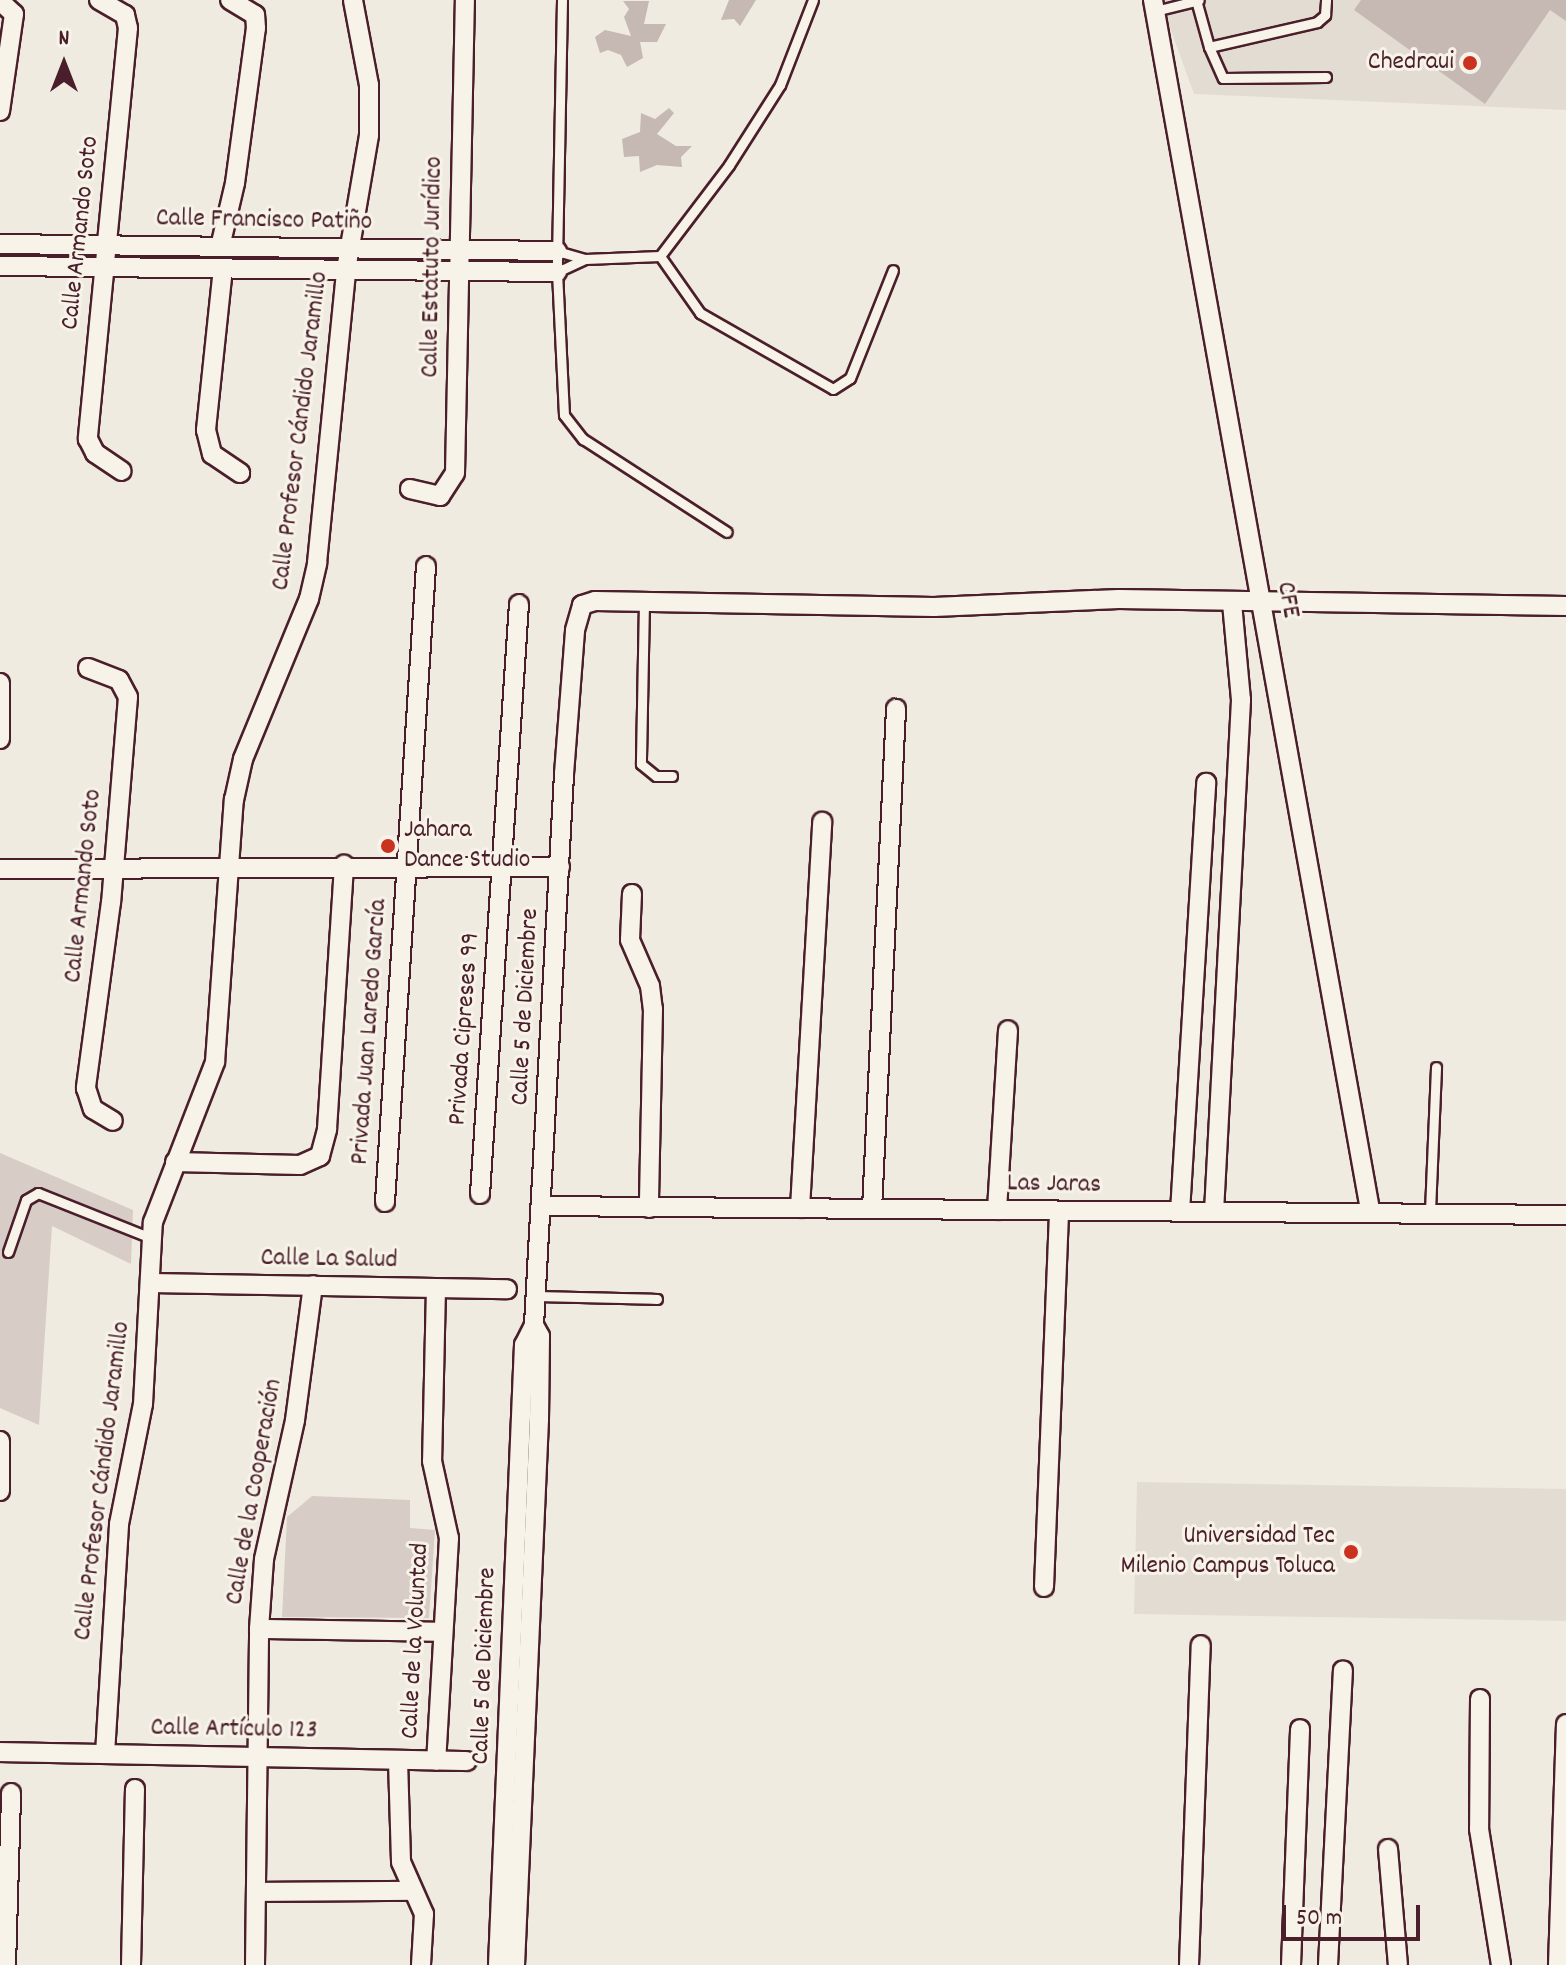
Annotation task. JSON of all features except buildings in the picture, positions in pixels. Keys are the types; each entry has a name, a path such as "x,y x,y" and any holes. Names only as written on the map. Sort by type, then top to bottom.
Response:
{"street":[{"name":"Calle Armando Soto","path":"99,0 125,15 128,28 104,245 88,439 95,453 122,471"},
{"path":"220,247 235,183 256,28 255,15 230,0"},
{"name":"Calle Profesor Cándido Jaramillo","path":"105,1754 119,1524 143,1404 151,1238 157,1205 215,1062 234,800 243,759 309,599 317,563 346,270 370,101 353,0"},
{"name":"Calle Estatuto Jurídico","path":"410,489 434,498 453,483 465,0"},
{"path":"0,1 14,14 0,111"},
{"name":"CFE","path":"1154,6 1370,1210"},
{"name":"Calle Francisco Patiño","path":"0,244 557,251"},
{"name":"Calle Francisco Patiño","path":"0,266 557,272"},
{"path":"223,268 206,430 212,454 240,473"},
{"name":"Privada Juan Laredo García","path":"385,1202 426,566"},
{"path":"644,602 934,607 1078,600 1566,606"},
{"name":"Calle 5 de Diciembre","path":"498,1965 523,1358 534,1325 577,615 586,602 644,602"},
{"path":"1214,1212 1241,700 1232,603"},
{"name":"Privada Cipreses 99","path":"480,1194 519,604"},
{"name":"Calle Armando Soto","path":"88,668 119,680 128,697 114,867 86,1088 93,1109 113,1121"},
{"path":"0,683 0,739"},
{"path":"872,1209 896,709"},
{"path":"1180,1212 1206,783"},
{"path":"800,1208 822,822"},
{"path":"175,1162 300,1165 318,1159 328,1118 344,865"},
{"path":"0,869 344,865 560,867"},
{"path":"632,894 630,940 650,986 653,1009 649,1208"},
{"path":"997,1210 1008,1030"},
{"name":"Las Jaras","path":"541,1206 1059,1212 1370,1210 1566,1215"},
{"path":"1044,1587 1059,1212"},
{"name":"Calle La Salud","path":"151,1283 507,1289"},
{"name":"Calle de la Cooperación","path":"255,1965 256,1756 264,1559 295,1420 313,1285"},
{"name":"Calle de la Voluntad","path":"436,1288 432,1461 448,1526 436,1761"},
{"name":"Calle 5 de Diciembre","path":"515,1965 539,1419 540,1349 534,1325"},
{"path":"0,1441 0,1491"},
{"path":"259,1629 443,1632"},
{"path":"1189,1965 1201,1645"},
{"path":"1328,1965 1343,1670"},
{"path":"1480,1699 1479,1829 1501,1965"},
{"path":"1558,1965 1566,1724"},
{"path":"1291,1965 1300,1729"},
{"name":"Calle Artículo 123","path":"0,1752 467,1761"},
{"path":"398,1760 400,1847 412,1891 424,1914 421,1965"},
{"path":"131,1965 135,1789"},
{"path":"6,1965 11,1793"},
{"path":"1388,1849 1398,1965"},
{"path":"257,1892 412,1891"}],"lane":[{"path":"562,0 558,382 569,424 583,439 727,532"},
{"path":"660,256 729,165 780,85 813,0"},
{"path":"1154,6 1197,0 1209,47 1223,78 1326,77"},
{"path":"1209,47 1317,22 1325,15 1326,0"},
{"path":"557,251 585,259 660,256"},
{"path":"660,256 700,313 833,389 850,378 893,270"},
{"path":"557,272 585,259"},
{"path":"644,602 641,764 649,773 672,776"},
{"path":"1430,1211 1436,1067"},
{"path":"8,1252 26,1200 38,1193 151,1238"},
{"path":"536,1296 657,1299"}],"shaded area":[{"path":"1160,0 1566,0 1566,110 1194,94"},
{"path":"0,1153 133,1210 131,1264 52,1226 39,1425 0,1408"},
{"name":"Universidad Tec Milenio Campus Toluca","path":"1137,1482 1566,1489 1566,1621 1134,1614"},
{"path":"312,1496 410,1500 410,1528 435,1530 429,1618 282,1617 287,1517"}],"place":[{"name":"Chedraui","path":"1470,63"},
{"name":"Jahara Dance Studio","path":"388,846"},
{"name":"Universidad Tec Milenio Campus Toluca","path":"1351,1552"}]}
